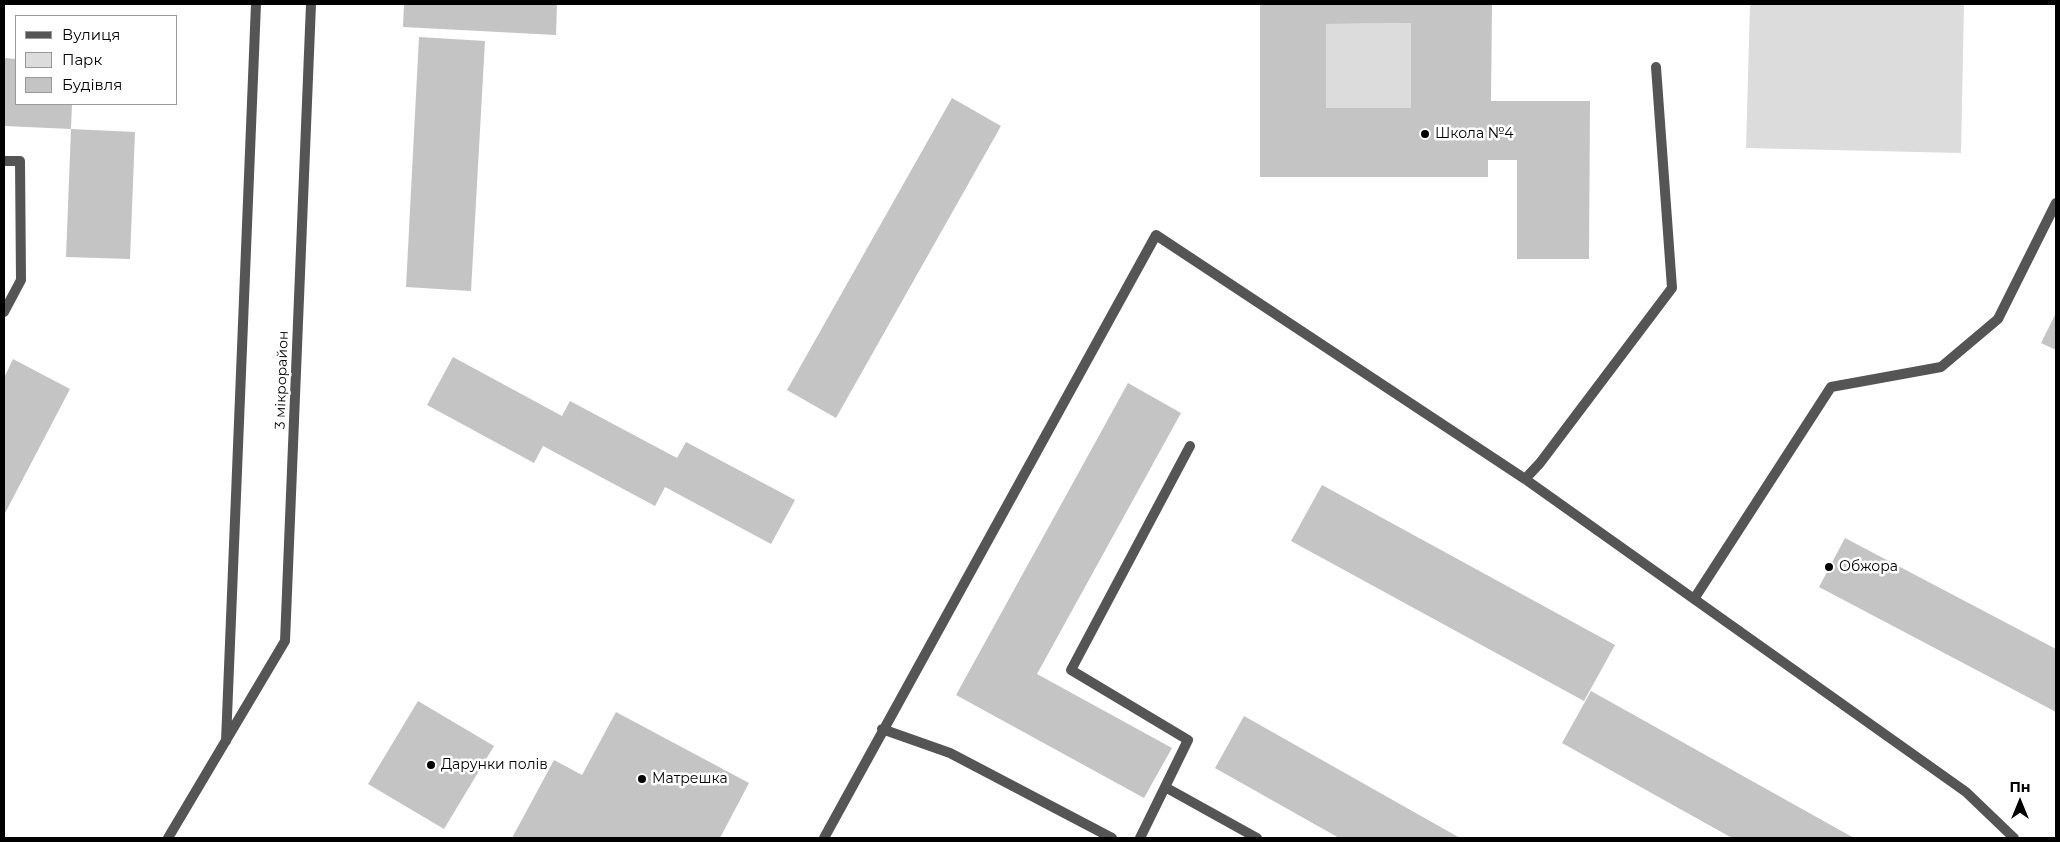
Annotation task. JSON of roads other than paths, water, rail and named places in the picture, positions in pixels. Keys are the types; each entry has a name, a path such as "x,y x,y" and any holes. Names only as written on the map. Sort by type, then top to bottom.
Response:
{"street":[{"name":"3 мікрорайон","path":"226,742 256,4"},
{"name":"3 мікрорайон","path":"168,838 285,641 311,4"},
{"path":"1525,479 1540,463 1672,288 1656,67"},
{"path":"4,160 20,161 22,280 4,312"},
{"path":"1694,599 1831,387 1941,367 1998,319 2056,203"},
{"path":"824,838 882,729 1156,235 1525,479 1966,792 2014,838"},
{"path":"1140,838 1188,740 1071,670 1190,446"},
{"path":"882,729 950,753 1112,838"},
{"path":"1165,787 1257,838"}],"place":[{"name":"Школа №4","path":"1425,134"},
{"name":"Обжора","path":"1829,567"},
{"name":"Дарунки полів","path":"431,765"},
{"name":"Матрешка","path":"642,779"}]}
